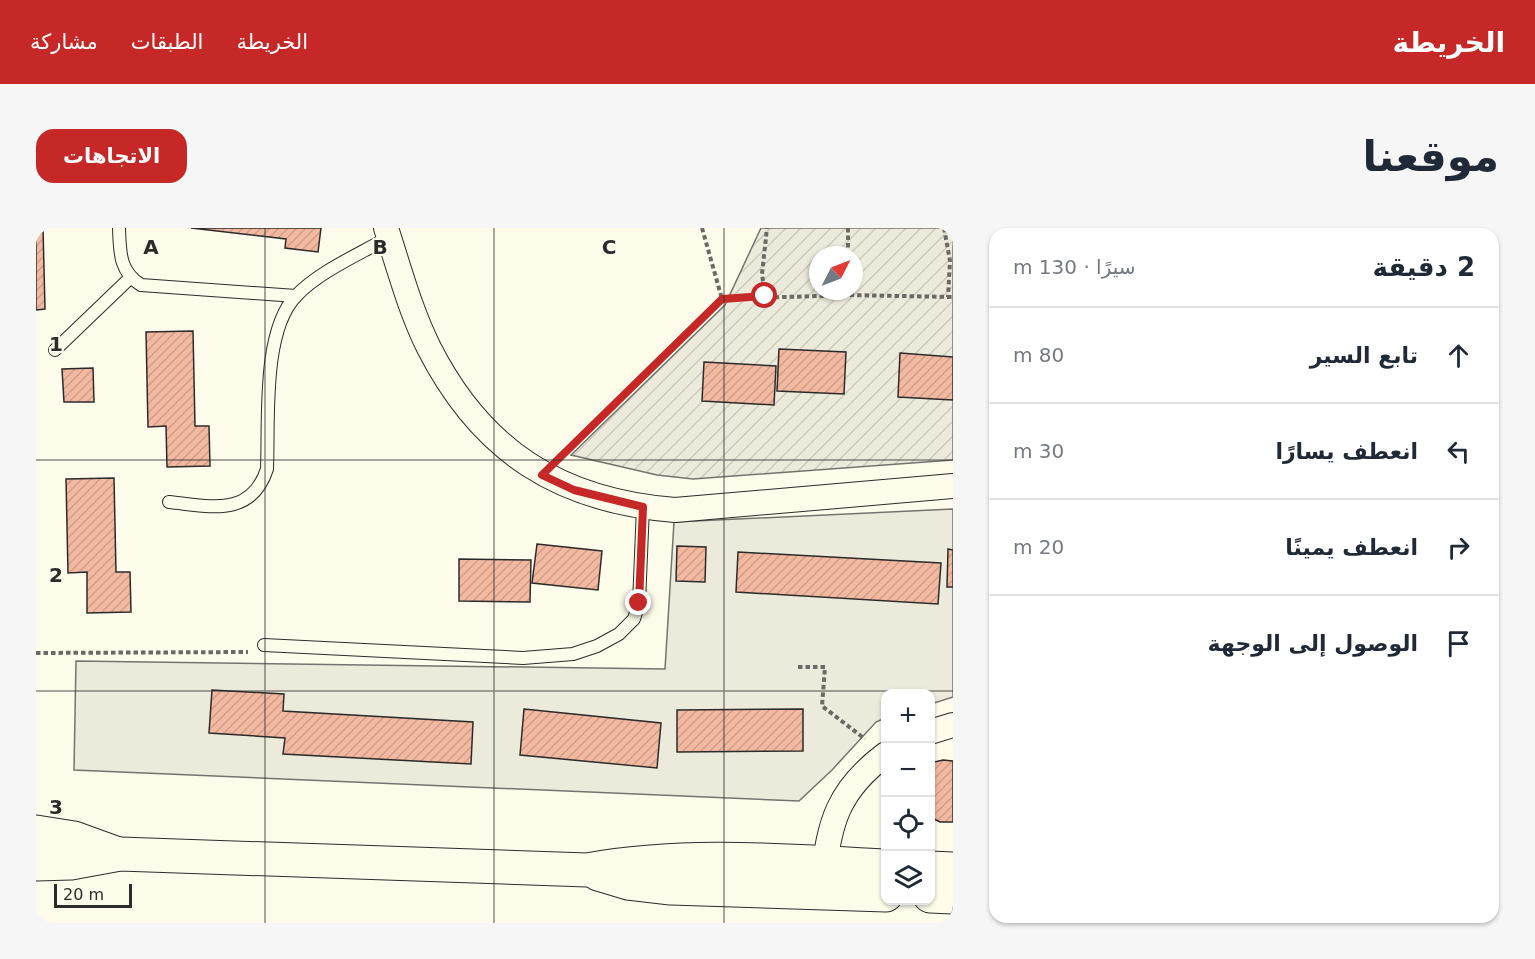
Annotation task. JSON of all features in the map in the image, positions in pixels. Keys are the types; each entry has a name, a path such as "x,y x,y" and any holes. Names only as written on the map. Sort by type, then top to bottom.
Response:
{"main road":[{"path":"36,832 74,838 120,854"},
{"path":"36,864 71,863 120,854 587,870 665,860 823,878 881,894"},
{"path":"823,878 881,867"},
{"path":"935,868 953,869"},
{"path":"935,896 953,897"}],"street":[{"path":"387,233 424,336 450,384 475,420 506,450 542,475 574,490 643,507 706,509 953,486"},
{"path":"935,730 953,725"},
{"path":"823,878 830,828 843,800 861,775 881,758"}],"lane":[{"path":"119,228 123,267 130,278 141,285 296,296"},
{"path":"169,502 226,507 240,503 253,495 263,483 267,469 273,343 284,310 308,285 387,233"},
{"path":"55,350 130,278"},
{"path":"264,645 523,658 573,654 597,646 619,634 634,619 639,603 643,507"}],"path":[{"path":"702,228 722,299"},
{"path":"765,296 762,274 767,228"},
{"path":"848,228 848,246"},
{"path":"863,294 951,297 950,261 944,228"},
{"path":"542,475 722,299 809,294"},
{"path":"36,653 245,653 264,645"},
{"path":"798,667 825,667 822,706 881,751"}],"shaded area":[{"path":"761,228 953,228 953,460 693,479 657,475 571,455 725,305"},
{"path":"953,509 953,697 935,703 935,689 881,689 881,720 876,722 832,770 799,801 74,770 76,661 665,669 674,522"}],"building":[{"path":"36,228 43,228 45,309 36,310"},
{"path":"191,228 321,228 318,252 285,248 286,239"},
{"path":"193,331 195,426 209,426 210,466 167,467 166,426 148,427 146,332"},
{"path":"779,349 846,352 844,394 777,391"},
{"path":"900,353 953,357 953,400 898,397"},
{"path":"704,362 776,366 774,405 702,401"},
{"path":"93,368 94,402 64,402 62,369"},
{"path":"114,478 116,572 130,572 131,612 87,613 87,572 68,573 66,479"},
{"path":"537,544 602,551 598,590 532,583"},
{"path":"677,546 706,547 705,582 676,581"},
{"path":"948,549 953,550 953,587 947,587"},
{"path":"738,552 941,563 938,604 736,592"},
{"path":"459,559 531,560 530,602 459,601"},
{"path":"212,690 284,694 283,711 473,722 471,764 283,754 285,738 209,733"},
{"path":"524,709 661,723 657,768 520,755"},
{"path":"803,709 803,751 677,752 677,710"},
{"path":"953,761 953,822 935,820 935,762"}],"route":[{"path":"639,603 643,507 574,490 542,475 722,299 765,296"}]}
